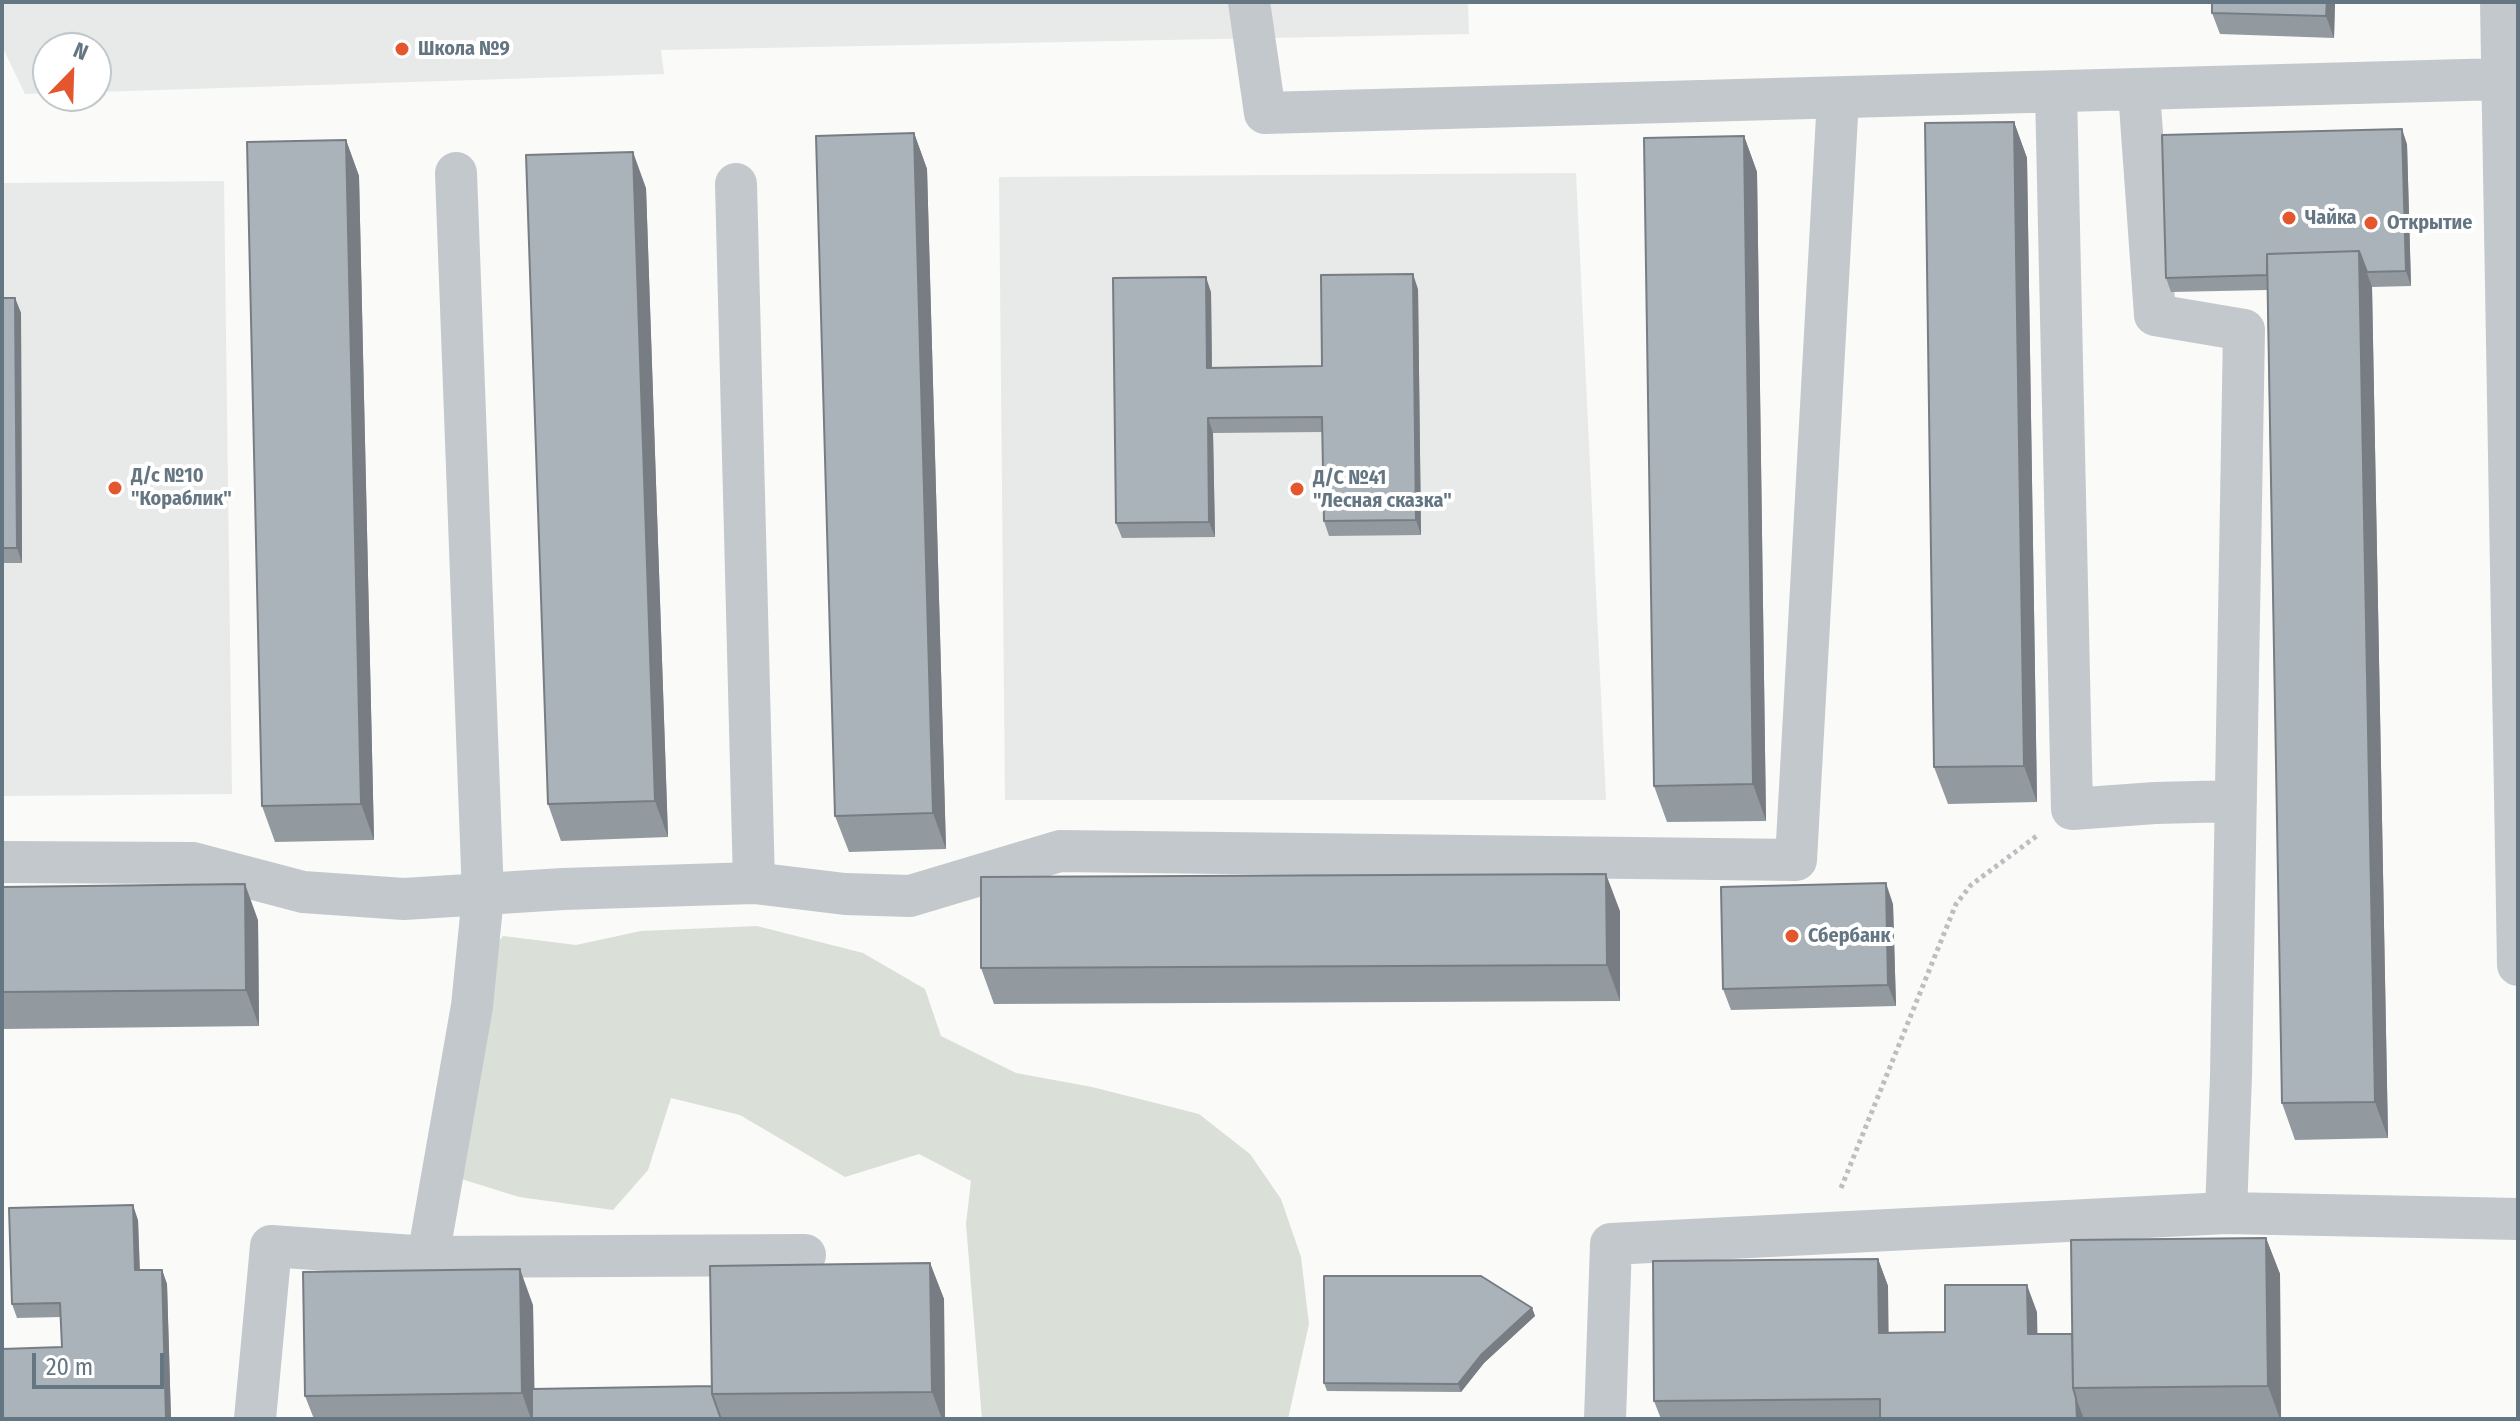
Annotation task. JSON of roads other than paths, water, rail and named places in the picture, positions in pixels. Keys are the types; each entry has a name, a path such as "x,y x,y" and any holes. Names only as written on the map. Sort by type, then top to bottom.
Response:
{"street":[{"path":"1249,2 1265,113 2501,79"},
{"path":"2501,2 2518,965"},
{"path":"2139,91 2155,315 2244,330 2226,1213"},
{"path":"2056,93 2072,809 2236,801"},
{"path":"2,862 193,863 303,892 404,899 563,889 754,883 845,894 910,896 1060,851 1796,860 1838,98"},
{"path":"428,1257 472,1006 483,896 456,173"},
{"path":"736,184 754,883"},
{"path":"1605,1419 1611,1244 2226,1213 2518,1219"},
{"path":"255,1419 271,1246 428,1257 805,1255"}],"place":[{"name":"Школа №9","path":"402,49"},
{"name":"Чайка","path":"2289,218"},
{"name":"Открытие","path":"2371,223"},
{"name":"Д/с №10 \"Кораблик\"","path":"115,488"},
{"name":"Д/С №41 \"Лесная сказка\"","path":"1297,489"},
{"name":"Сбербанк","path":"1792,936"}]}
